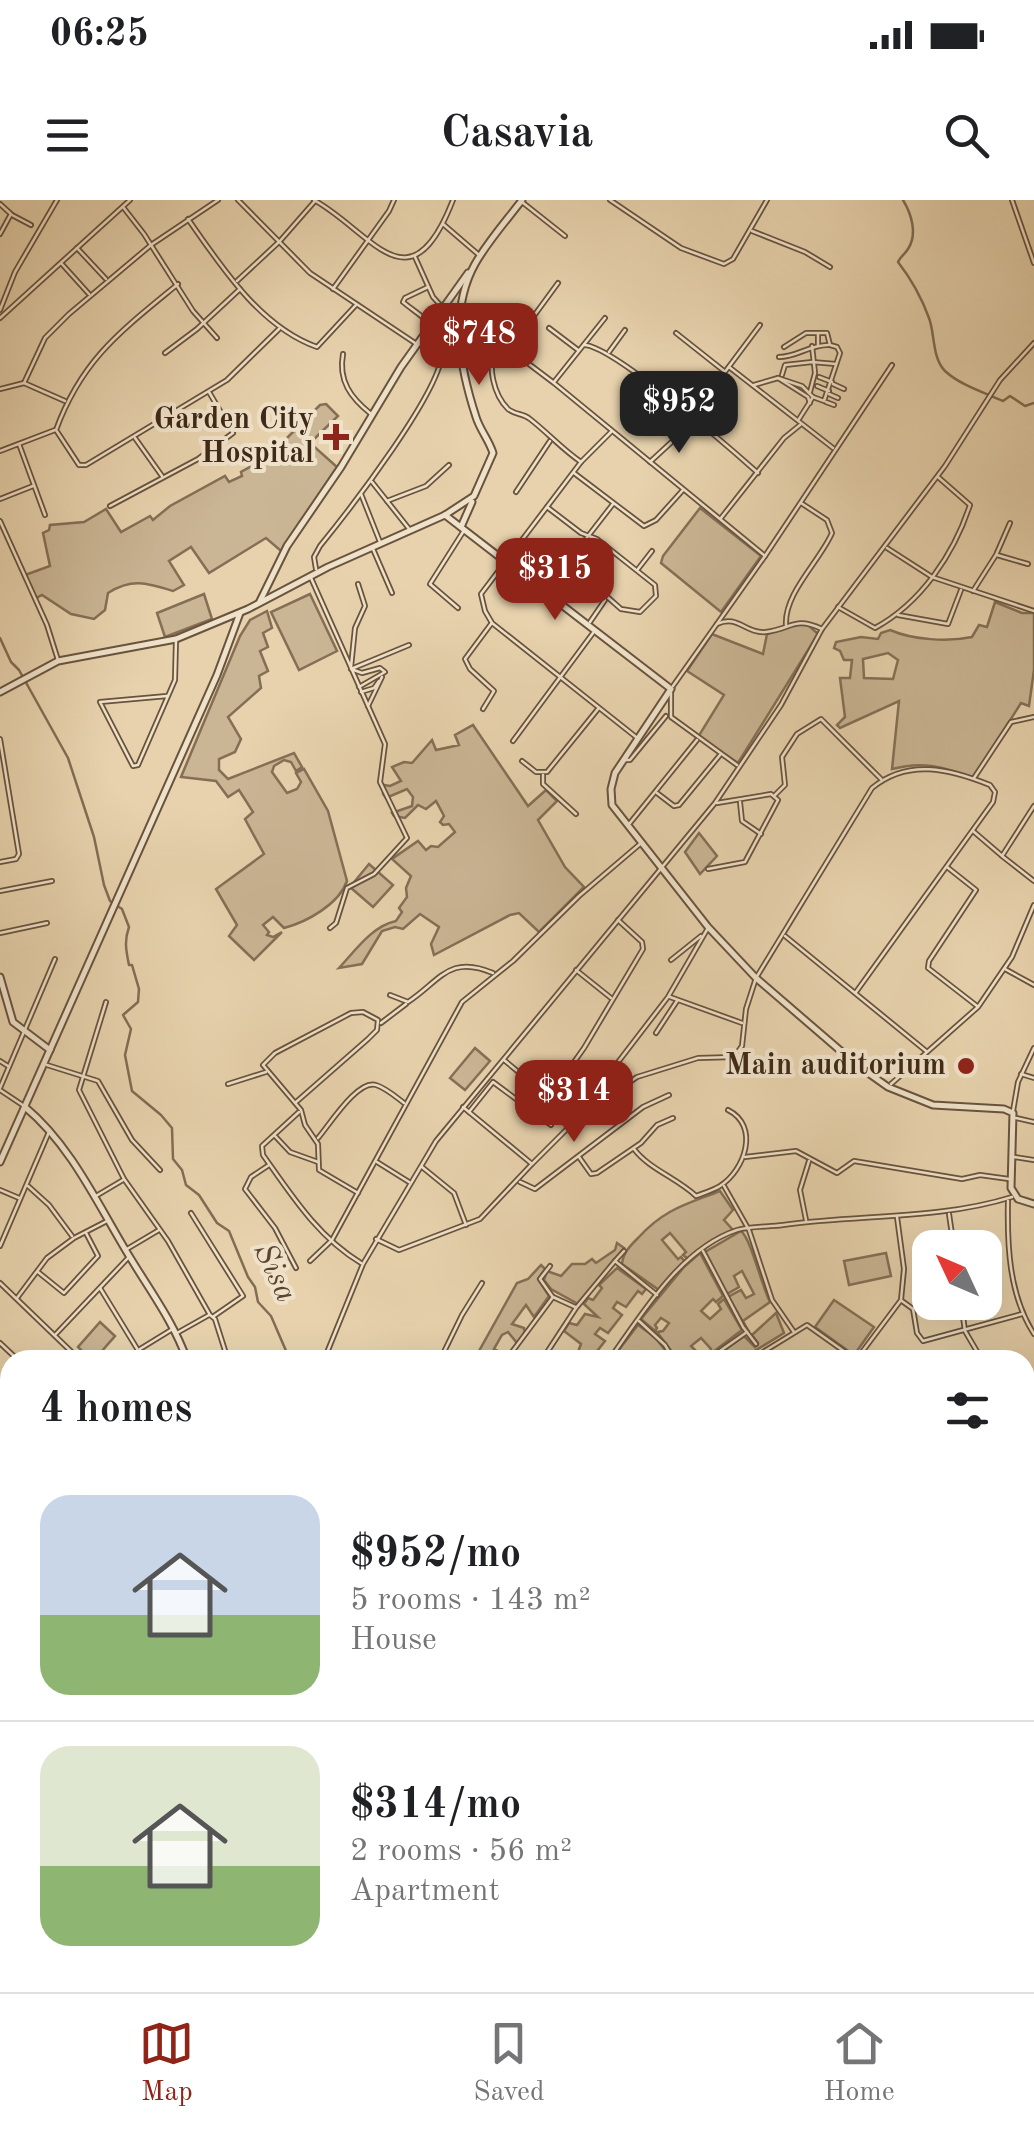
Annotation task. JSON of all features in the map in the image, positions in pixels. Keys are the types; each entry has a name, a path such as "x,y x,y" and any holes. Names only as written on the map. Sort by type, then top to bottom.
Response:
{"street":[{"path":"0,310 15,272 58,200"},
{"path":"0,318 130,200"},
{"path":"24,383 45,338 90,295 151,245 218,200"},
{"path":"238,200 310,273 416,344"},
{"path":"236,281 280,241 315,200 366,240 397,258 414,256 442,223 453,200"},
{"path":"333,289 394,200"},
{"path":"259,603 287,546 416,344 522,200 565,236"},
{"path":"610,200 681,248 724,264 733,259 767,200"},
{"path":"1012,200 1034,263"},
{"path":"0,204 31,225"},
{"path":"123,207 193,311 218,338"},
{"path":"0,234 10,214"},
{"path":"188,218 236,281 280,329 316,347 356,305"},
{"path":"442,223 481,256"},
{"path":"750,230 830,266"},
{"path":"76,247 107,281"},
{"path":"414,256 441,311"},
{"path":"60,262 90,295"},
{"path":"458,608 430,584 463,528 492,453 477,420 462,353 459,312 474,265"},
{"path":"0,451 56,430 66,401 91,362 121,330 178,284"},
{"path":"508,351 558,284"},
{"path":"318,572 315,554 427,398 441,364 442,347 432,324 403,302 428,287"},
{"path":"165,353 242,288"},
{"path":"441,311 470,311 478,316 480,334 554,383 765,556"},
{"path":"554,383 605,318"},
{"path":"691,418 760,325"},
{"path":"549,328 580,351"},
{"path":"56,430 79,466 86,465 209,392 242,368 280,329"},
{"path":"608,354 625,330"},
{"path":"676,333 753,385 834,449"},
{"path":"784,346 806,333 830,335 830,345"},
{"path":"818,333 818,345"},
{"path":"328,1350 376,1239 462,1106 715,803 780,706 822,629 937,476 989,395 1034,342"},
{"path":"584,345 598,346 647,380 758,473"},
{"path":"720,519 800,422 810,404 815,374 812,345"},
{"path":"779,358 812,345 830,345 840,350 824,401"},
{"path":"462,353 496,346"},
{"path":"496,346 491,362 498,394 508,409 529,418 581,462"},
{"path":"343,354 346,387 372,415"},
{"path":"780,378 786,357"},
{"path":"786,365 838,365"},
{"path":"892,365 637,738 615,773 611,796 617,815 708,927 756,978 828,1041 888,1087 933,1105 1004,1109 1034,1122"},
{"path":"820,377 844,388"},
{"path":"753,385 780,378 834,405"},
{"path":"0,388 24,383 66,401"},
{"path":"790,383 808,397 810,404"},
{"path":"817,386 838,398"},
{"path":"110,506 198,459 233,432 209,392"},
{"path":"649,462 690,425 698,423"},
{"path":"611,432 581,462 481,594 484,612 492,622 637,738"},
{"path":"135,436 162,476"},
{"path":"516,492 551,440"},
{"path":"20,444 45,515"},
{"path":"387,501 426,486 449,465"},
{"path":"573,472 640,525 656,520 684,488"},
{"path":"838,607 871,628 896,614 940,569 970,505 937,476"},
{"path":"371,481 410,531"},
{"path":"0,499 35,486"},
{"path":"361,494 381,543"},
{"path":"0,692 58,661 176,638 240,613 318,572 446,516 474,496"},
{"path":"786,626 785,613 808,567 832,534 826,520 800,502"},
{"path":"547,507 586,536 596,539 658,588 645,609 625,611 568,562 586,536 613,504"},
{"path":"446,516 671,690"},
{"path":"0,521 47,625 58,661"},
{"path":"972,591 996,555 1010,523"},
{"path":"372,547 392,592"},
{"path":"886,547 932,577 1034,611"},
{"path":"637,570 652,551"},
{"path":"996,555 1028,564"},
{"path":"310,577 385,744 380,782 407,838 374,874 347,888 336,923 330,928"},
{"path":"351,669 355,628 365,606 358,584"},
{"path":"896,614 948,624 962,588"},
{"path":"587,626 606,598"},
{"path":"0,1162 240,613"},
{"path":"716,625 730,620 766,632 802,621 822,629"},
{"path":"484,709 494,691 466,664 466,659 492,622"},
{"path":"513,741 594,632"},
{"path":"167,696 100,702 133,766 138,764 177,675 176,638"},
{"path":"351,669 410,645"},
{"path":"354,677 380,668 385,672 368,708"},
{"path":"351,669 362,674"},
{"path":"359,686 383,676"},
{"path":"361,692 374,688 383,676"},
{"path":"624,760 630,760 669,715 671,690"},
{"path":"576,814 543,784 543,774 600,708"},
{"path":"669,715 740,767"},
{"path":"973,779 1011,722 1034,716"},
{"path":"715,803 776,796 785,785 782,757 790,742 821,718 882,780"},
{"path":"0,738 19,854 16,859 0,862"},
{"path":"627,827 698,738"},
{"path":"655,791 674,806 680,805 721,754"},
{"path":"522,761 543,774"},
{"path":"376,1239 399,1250 466,1226 519,1181 576,1120 637,1076 698,1058 734,1057 740,1051 756,978 864,798 882,780 894,774 932,768 990,785 995,796 856,992"},
{"path":"0,784 6,783"},
{"path":"708,868 745,862 778,806 776,796"},
{"path":"740,801 742,821 762,834"},
{"path":"1002,856 1034,806"},
{"path":"972,830 979,840 1034,881"},
{"path":"310,1261 332,1240 360,1194 462,1002 641,843"},
{"path":"946,866 974,888 976,894 929,960 928,968 978,1007"},
{"path":"0,891 52,881"},
{"path":"888,1087 978,1007 1005,970 1034,905"},
{"path":"550,1096 584,1048 644,946 618,919"},
{"path":"0,933 47,923"},
{"path":"599,1086 668,997 708,927"},
{"path":"1026,928 1034,934"},
{"path":"784,935 928,1052"},
{"path":"671,960 701,936"},
{"path":"55,959 0,1089 50,1131 94,1196 183,1350"},
{"path":"295,1103 444,971 471,965 496,974"},
{"path":"576,970 613,999"},
{"path":"1005,970 1034,985"},
{"path":"0,976 2,998 13,1022 50,1050"},
{"path":"390,995 408,1002"},
{"path":"668,997 745,1024"},
{"path":"656,1033 678,1000"},
{"path":"106,1002 78,1090 124,1179 211,1316 224,1350"},
{"path":"360,1194 323,1174 318,1144 301,1117 301,1110 263,1066 265,1060 351,1013 364,1012 380,1024"},
{"path":"1034,1048 1021,1074 1014,1115 1011,1180 1012,1280 1022,1314 1034,1334"},
{"path":"502,1059 576,1120"},
{"path":"0,1061 9,1066"},
{"path":"44,1064 98,1081 132,1140 160,1170"},
{"path":"228,1084 268,1071"},
{"path":"1021,1074 1034,1078"},
{"path":"487,1077 551,1125"},
{"path":"468,1112 494,1082"},
{"path":"316,1140 352,1094 364,1085 375,1084 405,1104"},
{"path":"519,1181 535,1189 643,1108 669,1095"},
{"path":"462,1106 532,1164"},
{"path":"301,1110 262,1150 315,1227 363,1264"},
{"path":"634,1149 640,1158 652,1162 667,1176 681,1180 696,1196 723,1185 744,1157 746,1133 740,1118 728,1110"},
{"path":"578,1156 593,1174 634,1149 657,1125 672,1118"},
{"path":"0,1246 50,1131"},
{"path":"274,1135 290,1152 318,1162"},
{"path":"744,1157 788,1150 802,1153 837,1173 854,1160 962,1179 980,1175 1011,1180"},
{"path":"1012,1157 1034,1160"},
{"path":"806,1222 800,1190 810,1160"},
{"path":"376,1162 410,1182"},
{"path":"270,1164 251,1177 245,1189 275,1228 296,1268"},
{"path":"420,1166 454,1193 466,1226"},
{"path":"94,1196 124,1179"},
{"path":"26,1185 49,1205 74,1238"},
{"path":"723,1185 749,1230 772,1300 794,1332"},
{"path":"0,1190 21,1199"},
{"path":"616,1350 657,1295 702,1250 738,1230 949,1213 1011,1197 1034,1204"},
{"path":"100,1287 138,1350 211,1316 243,1296 191,1212"},
{"path":"949,1213 951,1230"},
{"path":"863,1350 901,1300 904,1269 896,1215"},
{"path":"16,1298 48,1258 74,1238 108,1221"},
{"path":"55,1335 127,1253 159,1230"},
{"path":"37,1271 64,1292 98,1256 86,1232"},
{"path":"702,1250 756,1344"},
{"path":"549,1350 576,1308 624,1251"},
{"path":"615,1261 657,1295"},
{"path":"550,1266 540,1279 553,1297 576,1308"},
{"path":"0,1283 70,1350"},
{"path":"445,1350 482,1283"},
{"path":"513,1350 553,1297"},
{"path":"901,1300 913,1309 921,1340 1022,1314"},
{"path":"638,1320 668,1350"},
{"path":"963,1320 976,1350"},
{"path":"766,1350 810,1326 842,1350"},
{"path":"721,1350 747,1332"}],"shaded area":[{"path":"326,404 338,416 310,443 337,467 281,551 266,538 209,573 191,547 169,561 184,585 173,591 147,584 125,585 108,593 105,610 94,619 71,614 42,595 36,598 25,575 50,566 43,533 50,525 84,522 106,509 121,532 150,516 153,520 170,506 225,476 229,482 242,476 241,472 268,457 320,405"},
{"path":"700,508 761,556 721,612 661,563"},
{"path":"204,594 212,619 165,637 157,613"},
{"path":"310,594 337,651 299,670 271,612"},
{"path":"995,602 1022,613 1034,613 1034,670 1029,706 1021,703 973,779 933,766 892,769 899,701 840,728 837,725 845,717 840,678 850,678 852,660 844,660 834,648 836,642 861,637 878,639 890,630 920,638 963,639 972,637 979,625 987,627","holes":["888,653 898,660 893,679 864,678 863,659"]},
{"path":"267,611 272,628 263,633 268,647 260,651 268,671 259,676 261,688 228,717 241,739 235,752 219,759 219,770 228,779 294,753 302,767 296,771 291,762 284,760 272,772 287,793 297,789 301,782 296,773 304,769 328,811 347,881 337,897 312,917 284,928 273,917 263,925 267,935 273,937 282,932 254,960 229,936 237,925 216,889 264,854 245,819 253,812 239,790 228,797 216,781 181,777 240,636 250,620"},
{"path":"807,624 818,634 738,763 698,737 724,695 687,671 712,634 763,654 767,634"},
{"path":"473,725 528,806 546,790 557,801 538,820 565,867 584,887 539,932 519,913 434,955 431,944 439,927 420,914 403,929 382,931 362,964 339,968 372,934 396,921 402,912 399,908 407,897 411,876 392,859 418,841 426,850 438,847 455,832 449,824 440,822 444,816 436,801 426,809 418,805 405,818 394,816 392,813 412,806 413,797 407,789 386,798 383,794 384,785 401,781 392,767 412,763 432,740 436,750 459,745 455,735"},
{"path":"699,833 717,856 700,874 685,852"},
{"path":"369,864 393,885 373,907 350,887"},
{"path":"475,1048 490,1061 465,1090 450,1078"},
{"path":"720,1191 733,1210 724,1220 733,1230 688,1259 670,1233 662,1240 685,1262 659,1290 622,1264 630,1247 657,1220"},
{"path":"741,1231 770,1302 743,1321 749,1332 728,1297 741,1290 746,1298 754,1294 742,1271 734,1276 739,1287 727,1294 705,1252"},
{"path":"617,1243 624,1248 578,1304 551,1289 544,1280 547,1271 561,1276 572,1264 585,1264 592,1259 596,1263 615,1250"},
{"path":"700,1253 723,1296 716,1302 713,1299 701,1311 710,1319 721,1309 718,1304 724,1299 742,1330 716,1350 711,1350 701,1338 691,1346 695,1350 670,1350 657,1332 669,1323 661,1318 655,1331 641,1319"},
{"path":"886,1253 891,1276 849,1285 844,1261"},
{"path":"541,1265 545,1269 538,1279 549,1296 534,1317 526,1305 512,1324 524,1328 525,1334 517,1343 508,1332 502,1335 496,1350 480,1350 517,1283 528,1279"},
{"path":"617,1268 646,1289 642,1294 638,1291 626,1307 617,1302 613,1308 622,1315 608,1333 600,1328 595,1334 605,1341 598,1350 579,1350 581,1344 564,1331 569,1323 577,1325 585,1314 598,1317 584,1304 588,1298 593,1300 602,1288 599,1285"},
{"path":"834,1300 874,1327 858,1350 847,1350 815,1327"},
{"path":"776,1313 784,1333 756,1350 724,1350 744,1336 755,1347 758,1343 752,1335"},
{"path":"100,1322 115,1336 103,1350 78,1347"},
{"path":"638,1325 665,1350 619,1350"}],"waterway":[{"path":"903,200 911,217 913,237 898,262 926,310 941,366 958,380 1003,401 1010,396 1025,406 1034,403"},
{"name":"Sisa","path":"0,638 68,758 94,837 104,885 110,901 122,909 129,927 127,955 139,989 138,1002 123,1015 131,1029 125,1055 132,1091 172,1128 173,1159 182,1170 186,1185 199,1195 217,1223 229,1231 258,1302 271,1316 286,1350"}],"place":[{"name":"Garden City Hospital","path":"336,437"},
{"name":"Main auditorium","path":"966,1066"}]}
